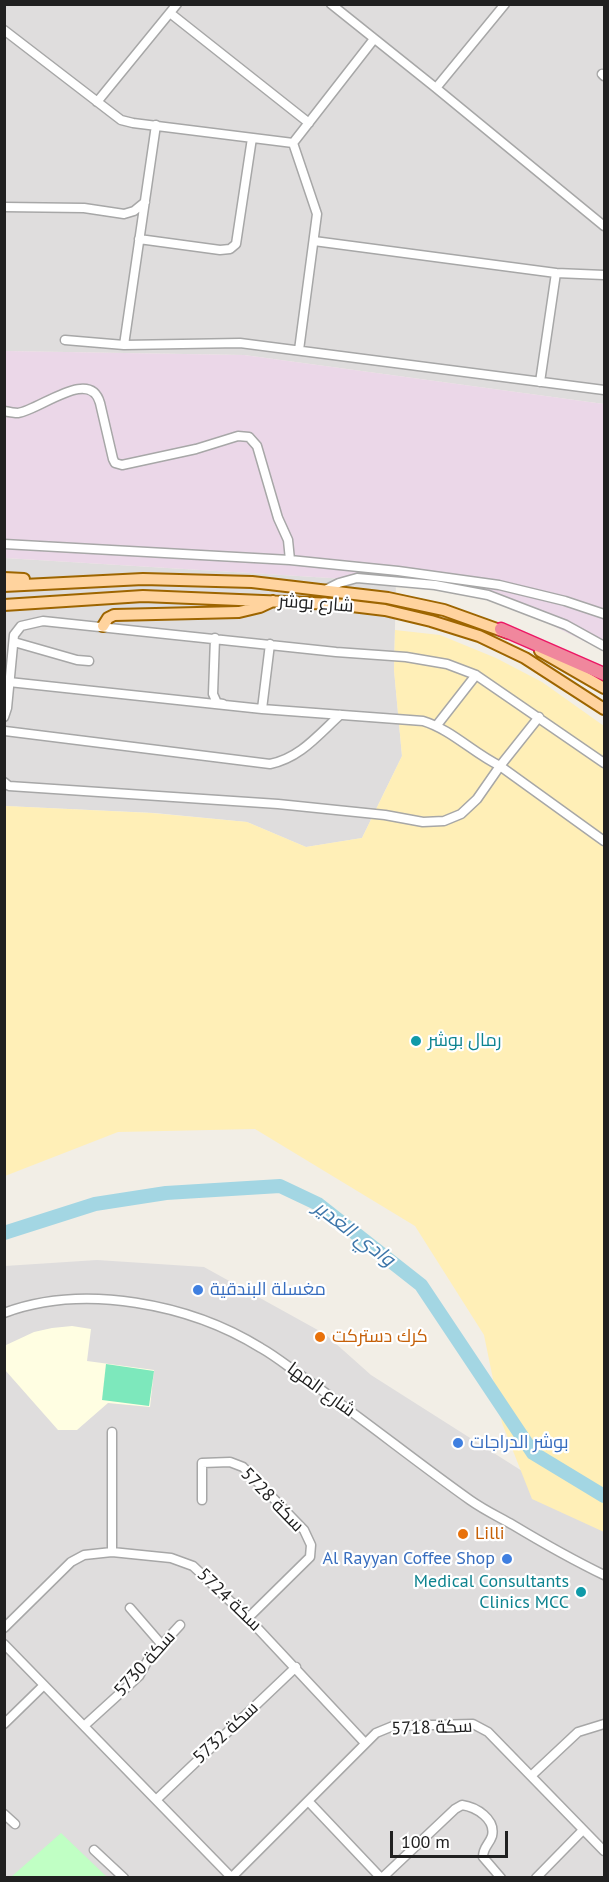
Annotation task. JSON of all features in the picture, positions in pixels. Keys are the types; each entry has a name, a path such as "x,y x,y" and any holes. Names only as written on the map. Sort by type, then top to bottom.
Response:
{"highway":[{"path":"501,629 604,674"}],"main road":[{"path":"4,578 66,583"},
{"name":"شارع بوشر","path":"4,586 143,579 252,582 327,589 388,598 444,610 501,629 604,688"},
{"name":"شارع بوشر","path":"4,605 143,596 335,604 385,610 478,636 525,658 604,709"},
{"path":"103,626 110,616 114,615 239,612 275,601"}],"street":[{"path":"97,102 177,4"},
{"path":"332,4 604,226"},
{"path":"436,88 505,5"},
{"path":"170,13 309,123"},
{"path":"4,30 121,120 292,143"},
{"path":"292,143 374,39"},
{"path":"124,345 156,125"},
{"path":"139,239 220,250 230,249 236,244 252,138"},
{"path":"292,143 317,214 299,350"},
{"path":"4,207 84,208 124,213 134,211 145,202"},
{"path":"314,240 556,273 604,275"},
{"path":"540,382 556,273"},
{"path":"65,340 124,345 240,343 604,390"},
{"path":"4,411 18,413 77,388 94,391 98,395 113,459 115,463 122,465 196,449 238,436 249,437 257,446 278,518 288,540 290,560"},
{"path":"4,544 290,560 398,571 499,585 566,601 604,614"},
{"path":"327,589 357,578 435,585 488,595 566,625 604,646"},
{"path":"4,736 14,635 21,626 43,621 406,657 447,664 476,675 604,763"},
{"path":"215,638 213,694 217,703 226,705"},
{"path":"14,642 89,662"},
{"path":"261,709 270,644"},
{"path":"437,725 476,675"},
{"path":"9,682 261,709 423,721 437,725 482,757 500,766 604,841"},
{"path":"5,731 270,764 286,761 301,752 340,715"},
{"path":"4,782 9,786 278,804 385,815 423,822 444,821 461,814 477,799 539,717"},
{"name":"شارع المها","path":"4,1312 61,1300 106,1298 163,1308 230,1332 261,1347 472,1502 565,1556 604,1575"},
{"path":"112,1432 112,1552"},
{"name":"سكة 5728","path":"202,1500 202,1463 230,1462 243,1467 304,1530 312,1545 310,1557 248,1618"},
{"name":"سكة 5724","path":"4,1628 71,1562 84,1555 112,1552 171,1558 193,1566 248,1618 365,1743"},
{"path":"130,1608 162,1645"},
{"name":"سكة 5730","path":"84,1726 139,1676 148,1659 180,1625"},
{"name":"سكة 5718","path":"4,1644 232,1877 309,1802 365,1743 376,1733 393,1725 473,1724 480,1726 604,1851"},
{"name":"سكة 5732","path":"156,1800 296,1667"},
{"path":"4,1724 44,1686"},
{"path":"531,1776 578,1732 604,1724"},
{"path":"309,1802 382,1878 455,1809 462,1805 479,1810 490,1822 492,1832 491,1838 484,1846 483,1857 501,1878"},
{"path":"4,1814 15,1824"},
{"path":"536,1878 583,1830"},
{"path":"94,1850 124,1878"}],"shaded area":[{"path":"5,5 604,5 604,404 244,355 5,351"},
{"path":"5,351 244,355 604,404 604,651 509,604 396,582 5,558"},
{"path":"5,558 396,582 394,670 402,756 362,838 306,847 247,822 155,813 5,806"},
{"path":"97,1260 204,1267 325,1334 371,1375 563,1497 604,1515 604,1877 5,1878 5,1266"},
{"path":"72,1326 91,1329 87,1361 154,1370 150,1407 108,1403 77,1430 58,1430 5,1370 4,1346 34,1332"}],"sand":[{"path":"395,630 440,635 496,658 542,682 604,726 604,1532 532,1499 502,1423 484,1335 415,1226 255,1129 118,1132 5,1176 5,806 151,813 247,822 306,847 362,838 402,756 394,670"}],"green space":[{"path":"106,1364 154,1371 149,1406 102,1400"},
{"path":"61,1833 107,1877 11,1877"}],"waterway":[{"name":"وادي الغدير","path":"4,1233 95,1204 166,1193 280,1186 318,1204 421,1285 533,1453 604,1496"}],"place":[{"name":"رمال بوشر","path":"416,1041"},
{"name":"مغسلة البندقية","path":"198,1290"},
{"name":"كرك دستركت","path":"320,1337"},
{"name":"بوشر الدراجات","path":"458,1443"},
{"name":"Lilli","path":"463,1534"},
{"name":"Al Rayyan Coffee Shop","path":"507,1559"},
{"name":"Medical Consultants Clinics MCC","path":"581,1592"}]}
